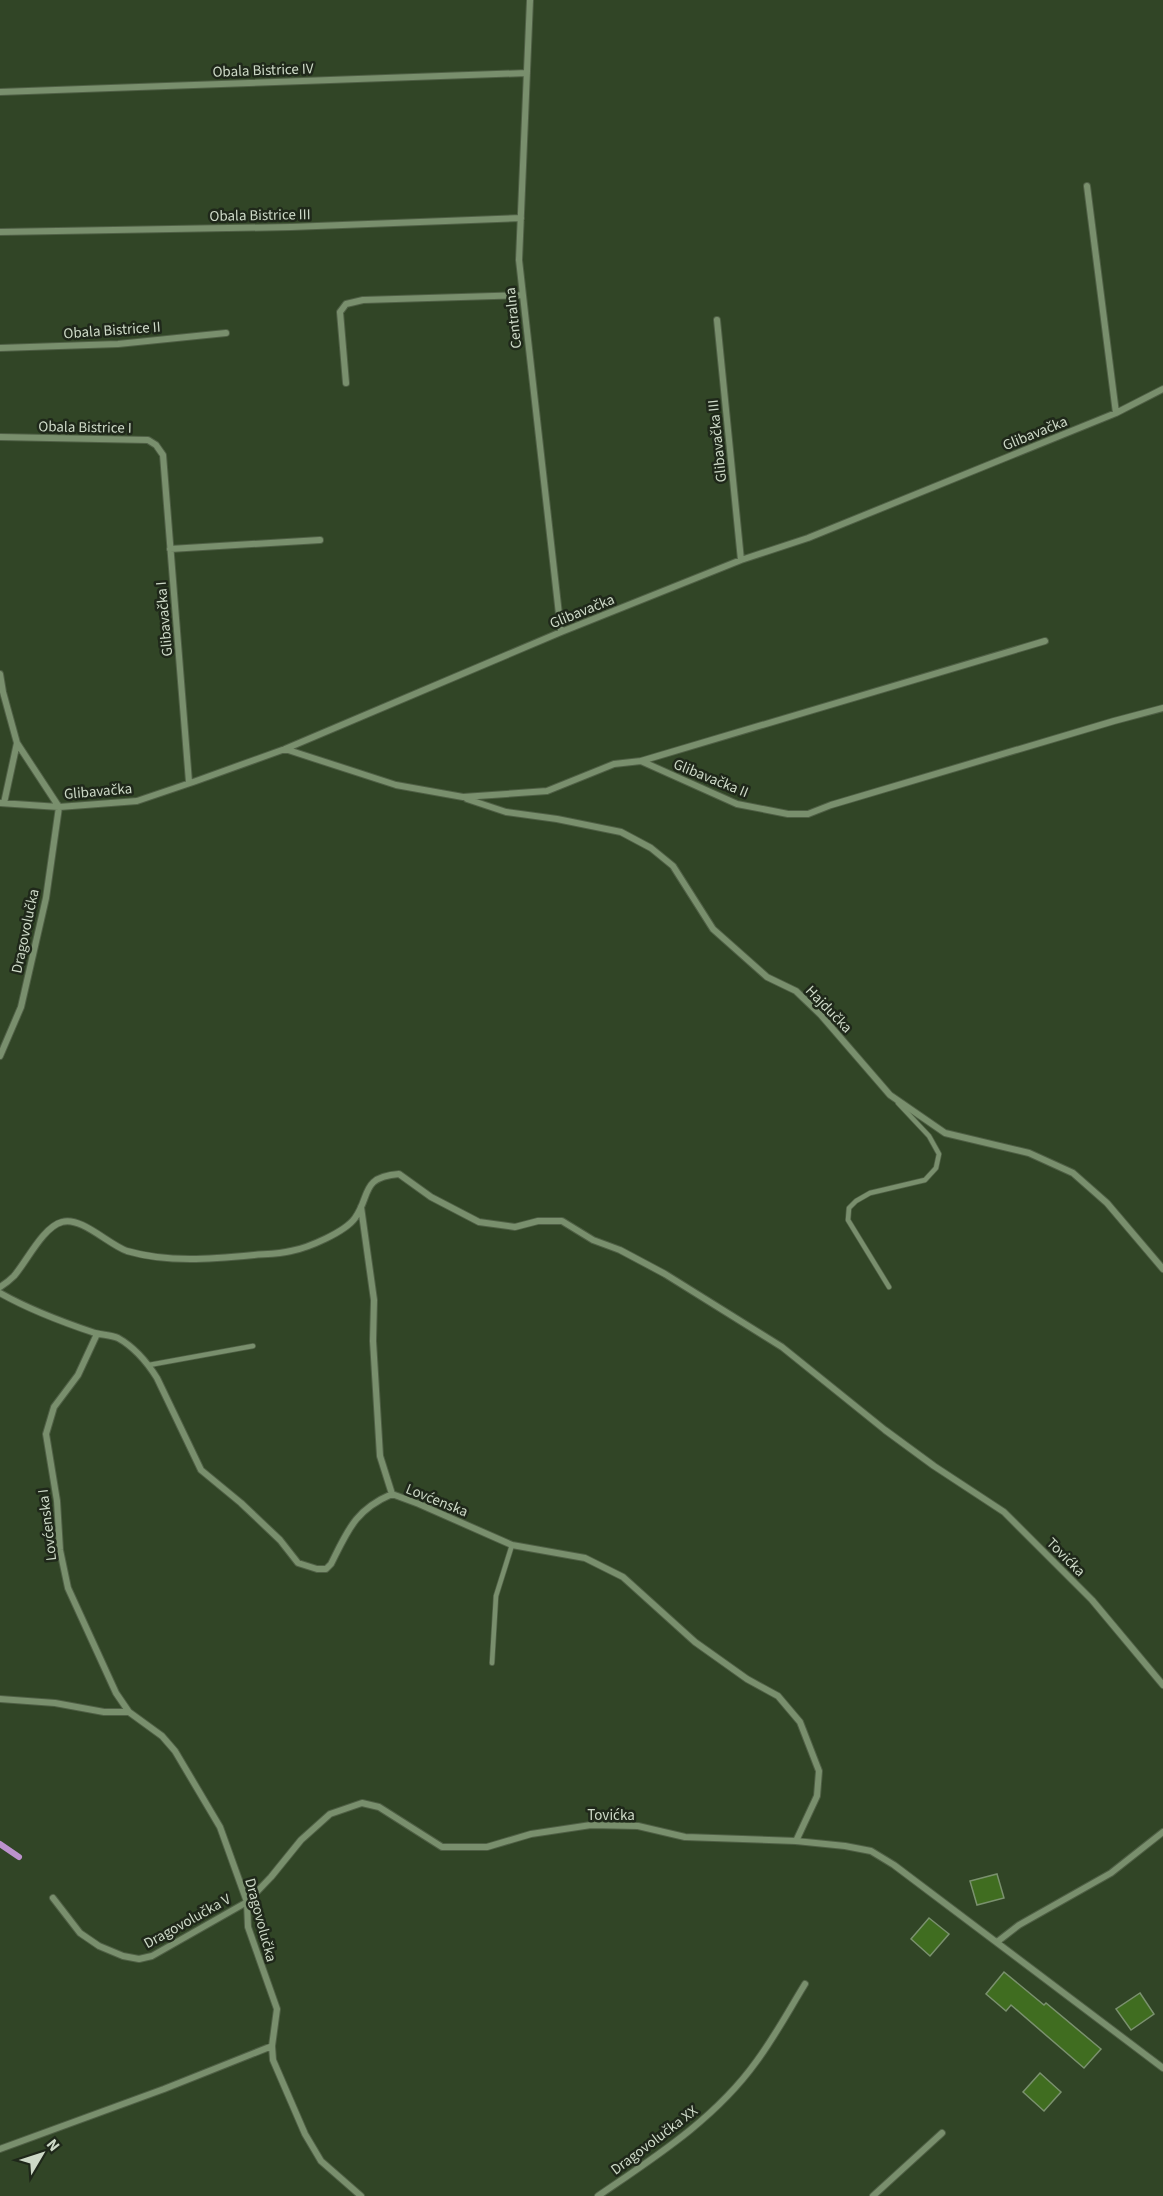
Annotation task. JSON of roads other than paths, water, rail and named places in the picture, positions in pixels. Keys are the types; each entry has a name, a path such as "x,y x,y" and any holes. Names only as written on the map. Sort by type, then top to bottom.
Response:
{"street":[{"name":"Centralna","path":"530,0 519,260 561,632"},
{"name":"Obala Bistrice IV","path":"0,92 527,73"},
{"path":"1087,186 1116,413"},
{"name":"Obala Bistrice III","path":"0,232 291,227 521,218"},
{"path":"346,383 340,312 346,304 363,300 523,295"},
{"name":"Glibavačka III","path":"717,320 741,560"},
{"name":"Obala Bistrice II","path":"0,348 118,344 226,333"},
{"name":"Glibavačka","path":"2,803 59,807 136,801 285,749 561,632 741,560 808,538 1116,413 1163,389"},
{"name":"Obala Bistrice I","path":"0,437 148,440 156,445 163,454"},
{"name":"Glibavačka I","path":"163,454 189,782"},
{"path":"170,549 320,540"},
{"path":"285,749 396,785 463,797 547,791 614,764 641,761 1045,641"},
{"path":"0,674 17,743 59,807"},
{"name":"Glibavačka II","path":"641,761 737,804 788,814 808,814 831,805 1163,708"},
{"path":"2,803 17,743"},
{"name":"Hajdučka","path":"463,797 506,813 568,821 621,832 651,848 673,866 713,929 767,977 796,992 820,1014 890,1095 945,1133 1029,1153 1073,1173 1107,1203 1163,1269"},
{"name":"Dragovolučka","path":"0,1056 21,1007 45,898 59,807"},
{"name":"Tovićka","path":"0,1287 14,1275 49,1230 64,1221 87,1228 125,1250 161,1258 216,1259 292,1251 342,1231 356,1217 366,1191 376,1180 387,1175 399,1174 431,1197 479,1222 515,1227 538,1221 562,1221 593,1240 620,1250 665,1274 782,1347 934,1466 1004,1512 1092,1599 1163,1685"},
{"path":"360,1205 374,1300 373,1341 380,1456 392,1494"},
{"name":"Lovćenska","path":"0,1293 22,1305 97,1334 116,1337 136,1352 149,1365 201,1470 242,1503 280,1540 298,1563 307,1568 326,1569 358,1515 375,1501 392,1494 512,1545 585,1558 623,1576 695,1642 747,1679 778,1696 800,1722 819,1771 817,1796 796,1841"},
{"name":"Lovćenska I","path":"97,1334 78,1375 54,1407 46,1434 57,1501 60,1550 68,1588 116,1693 129,1712"},
{"path":"0,1699 55,1703 104,1712 129,1712"},
{"name":"Dragovolučka","path":"129,1712 162,1736 175,1751 220,1827 247,1902 248,1927 277,2009 272,2046 273,2060 305,2134 321,2161 361,2196"},
{"name":"Tovićka","path":"247,1902 301,1840 330,1814 362,1803 379,1807 442,1847 487,1847 531,1834 591,1826 638,1826 685,1838 796,1841 845,1846 871,1851 894,1865 1163,2068"},
{"path":"997,1942 1019,1925 1111,1873 1163,1832"},
{"name":"Dragovolučka V","path":"53,1898 80,1933 99,1946 123,1956 139,1959 152,1956 247,1902"},
{"name":"Dragovolučka XX","path":"598,2196 679,2140 712,2112 756,2063 805,1984"},
{"path":"0,2149 164,2089 272,2046"},
{"path":"873,2196 942,2133"}],"lane":[{"path":"889,1287 848,1220 849,1208 870,1193 925,1180 936,1168 939,1154 929,1136 890,1095"},
{"path":"149,1365 253,1346"},
{"path":"492,1663 496,1596 512,1545"}],"waterway":[{"path":"0,1844 19,1857"}]}
